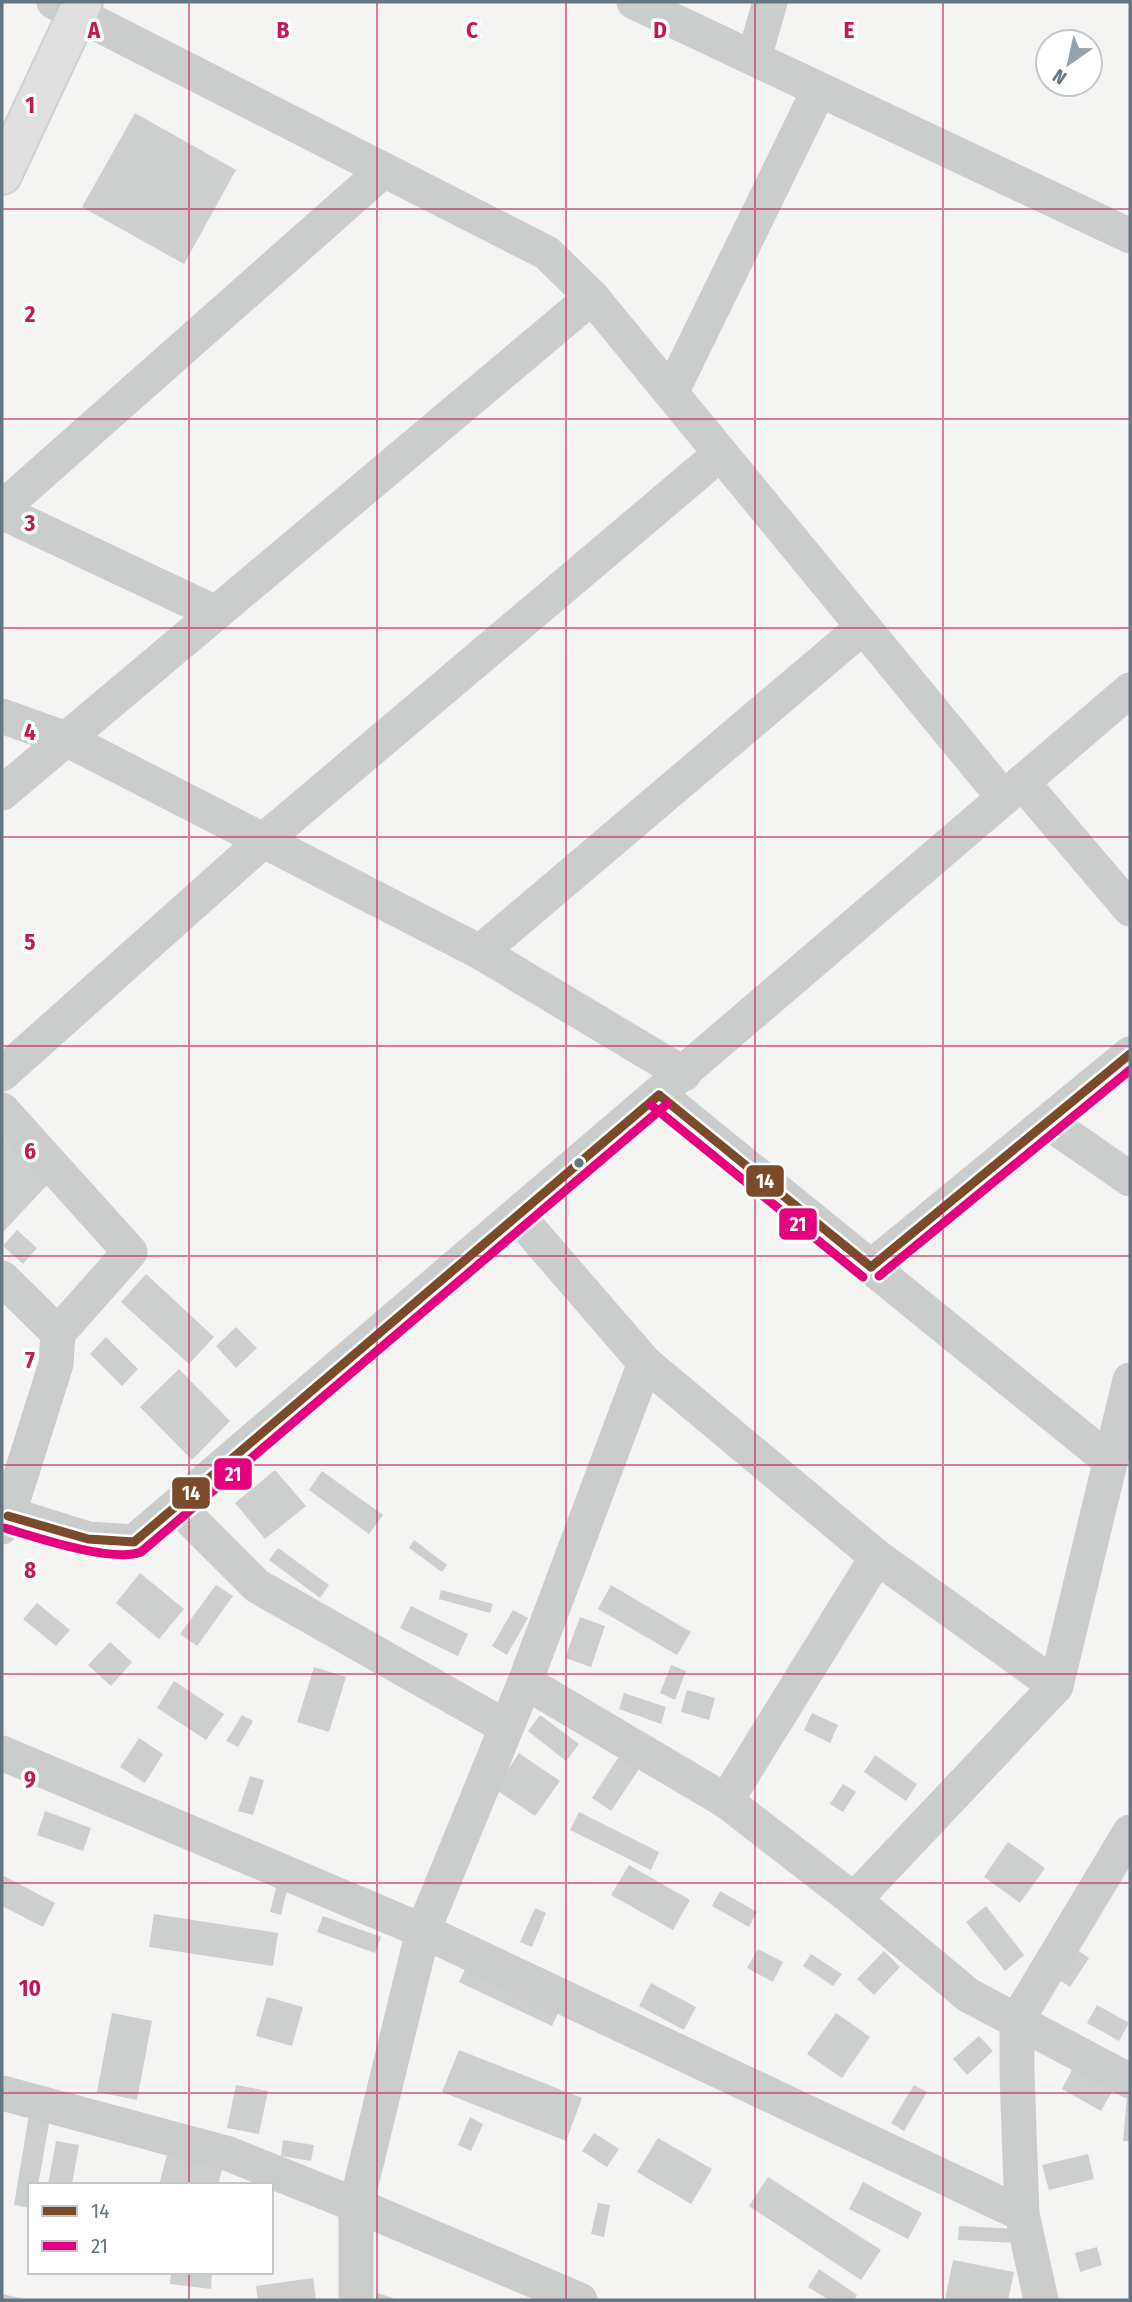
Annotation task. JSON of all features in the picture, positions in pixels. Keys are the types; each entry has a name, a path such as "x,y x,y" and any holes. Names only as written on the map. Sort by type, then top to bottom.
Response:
{"main road":[{"path":"2,175 72,5"}],"street":[{"path":"634,2 1130,236"},
{"path":"754,58 770,2"},
{"path":"72,5 547,253 592,298 863,627 1013,790 1130,909"},
{"path":"670,393 820,90"},
{"path":"216,613 2,510 384,170"},
{"path":"2,793 592,298"},
{"path":"2,1074 264,840 720,454"},
{"path":"480,952 863,627"},
{"path":"2,1110 130,1252 58,1333 56,1364 4,1519 88,1539 134,1542 1130,690"},
{"path":"2,716 66,739 480,952 671,1084 871,1267 1110,1461"},
{"path":"871,1267 1130,1054"},
{"path":"1049,1123 1130,1179"},
{"path":"518,1216 645,1363 877,1557 1056,1686"},
{"path":"2,1278 58,1333"},
{"path":"356,2300 356,2205 423,1931 524,1682 645,1363"},
{"path":"854,1900 1056,1686 1130,1380"},
{"path":"177,1506 257,1586 506,1727"},
{"path":"726,1801 877,1557"},
{"path":"524,1682 726,1801 854,1900 968,1995 1130,2081"},
{"path":"2,1753 423,1931 1021,2214"},
{"path":"1041,2300 1021,2214 1017,2020 1130,1832"},
{"path":"2,2093 229,2154 580,2300"}],"building":[{"path":"135,113 236,170 184,264 82,207"},
{"path":"2,1137 50,1182 2,1233"},
{"path":"17,1230 37,1248 23,1264 3,1246"},
{"path":"146,1274 214,1337 189,1364 121,1302"},
{"path":"236,1327 257,1348 236,1368 216,1346"},
{"path":"106,1337 138,1369 122,1386 90,1354"},
{"path":"179,1369 230,1421 192,1460 140,1407"},
{"path":"275,1470 306,1506 265,1539 235,1503"},
{"path":"322,1471 383,1515 369,1534 309,1490"},
{"path":"414,1540 447,1565 442,1572 409,1548"},
{"path":"278,1548 329,1585 320,1598 269,1560"},
{"path":"140,1573 184,1609 159,1639 116,1603"},
{"path":"216,1585 233,1596 197,1646 180,1634"},
{"path":"611,1585 691,1632 677,1655 598,1609"},
{"path":"441,1590 493,1604 490,1613 439,1599"},
{"path":"37,1603 70,1630 56,1646 23,1619"},
{"path":"411,1606 468,1634 458,1656 400,1628"},
{"path":"513,1610 528,1618 507,1655 492,1646"},
{"path":"580,1617 605,1626 591,1667 565,1658"},
{"path":"110,1642 132,1662 111,1686 88,1665"},
{"path":"671,1665 686,1671 675,1700 660,1693"},
{"path":"314,1667 346,1677 329,1732 297,1722"},
{"path":"174,1681 224,1714 206,1740 157,1708"},
{"path":"687,1690 715,1698 709,1720 681,1712"},
{"path":"624,1693 666,1707 661,1724 619,1709"},
{"path":"812,1713 838,1725 830,1743 804,1730"},
{"path":"242,1715 253,1721 238,1747 226,1741"},
{"path":"540,1715 579,1744 566,1761 528,1731"},
{"path":"139,1738 163,1754 145,1783 120,1767"},
{"path":"622,1752 641,1766 611,1811 592,1798"},
{"path":"519,1753 560,1781 535,1816 495,1789"},
{"path":"875,1755 917,1784 906,1801 864,1772"},
{"path":"250,1776 264,1780 253,1815 238,1811"},
{"path":"843,1784 856,1792 843,1812 830,1804"},
{"path":"45,1811 91,1828 83,1851 37,1835"},
{"path":"579,1812 659,1852 651,1870 570,1830"},
{"path":"1008,1842 1045,1868 1020,1903 984,1877"},
{"path":"629,1865 690,1900 673,1930 611,1895"},
{"path":"2,1875 55,1903 43,1927 2,1906"},
{"path":"277,1884 288,1886 281,1915 270,1912"},
{"path":"720,1891 757,1912 749,1927 712,1906"},
{"path":"986,1906 1024,1955 1005,1971 966,1922"},
{"path":"535,1908 546,1913 532,1947 520,1942"},
{"path":"154,1914 278,1933 273,1966 149,1947"},
{"path":"323,1916 381,1937 375,1953 317,1932"},
{"path":"1073,1947 1089,1958 1070,1987 1053,1976"},
{"path":"758,1949 783,1962 773,1982 747,1968"},
{"path":"884,1951 900,1967 874,1995 857,1979"},
{"path":"811,1954 842,1974 833,1986 803,1966"},
{"path":"466,1967 559,2011 552,2026 459,1982"},
{"path":"651,1983 696,2007 684,2030 639,2006"},
{"path":"267,1997 303,2007 292,2046 256,2036"},
{"path":"1097,2005 1129,2023 1119,2041 1087,2023"},
{"path":"112,2013 152,2021 137,2100 97,2092"},
{"path":"836,2013 870,2037 842,2078 807,2054"},
{"path":"979,2036 993,2051 967,2075 953,2059"},
{"path":"459,2050 582,2098 566,2141 442,2092"},
{"path":"1074,2066 1114,2088 1101,2111 1062,2089"},
{"path":"236,2085 268,2091 259,2134 227,2128"},
{"path":"914,2085 927,2092 904,2131 891,2123"},
{"path":"1127,2095 1130,2095 1130,2141 1123,2141"},
{"path":"29,2115 50,2118 38,2183 28,2183 28,2208 14,2205"},
{"path":"470,2117 483,2124 471,2151 458,2145"},
{"path":"594,2133 619,2149 607,2167 582,2151"},
{"path":"658,2138 712,2169 691,2204 637,2172"},
{"path":"283,2140 314,2145 311,2161 281,2156"},
{"path":"56,2141 79,2145 72,2183 48,2183"},
{"path":"1088,2154 1094,2179 1049,2190 1042,2165"},
{"path":"167,2155 222,2170 219,2183 160,2183"},
{"path":"768,2177 881,2250 861,2280 749,2206"},
{"path":"863,2182 922,2213 908,2239 849,2209"},
{"path":"598,2203 610,2205 604,2237 591,2234"},
{"path":"959,2226 1019,2229 1018,2243 958,2240"},
{"path":"1097,2247 1102,2265 1080,2272 1075,2253"},
{"path":"953,2260 1014,2272 1008,2300 945,2300"},
{"path":"819,2269 857,2295 854,2300 829,2300 808,2287"},
{"path":"171,2274 212,2274 211,2289 170,2284"},
{"path":"313,2278 316,2300 258,2300 256,2286"},
{"path":"378,2293 398,2300 375,2300"},
{"path":"2,2294 25,2299 25,2300 2,2300"}],"transit line":[{"name":"14","path":"871,1267 1130,1054"},
{"name":"21","path":"879,1276 1130,1070"},
{"name":"14","path":"659,1095 871,1267"},
{"name":"14","path":"8,1516 88,1539 134,1542 659,1095"},
{"name":"21","path":"5,1528 93,1552 141,1552 667,1104"},
{"name":"21","path":"651,1105 863,1277"}]}
